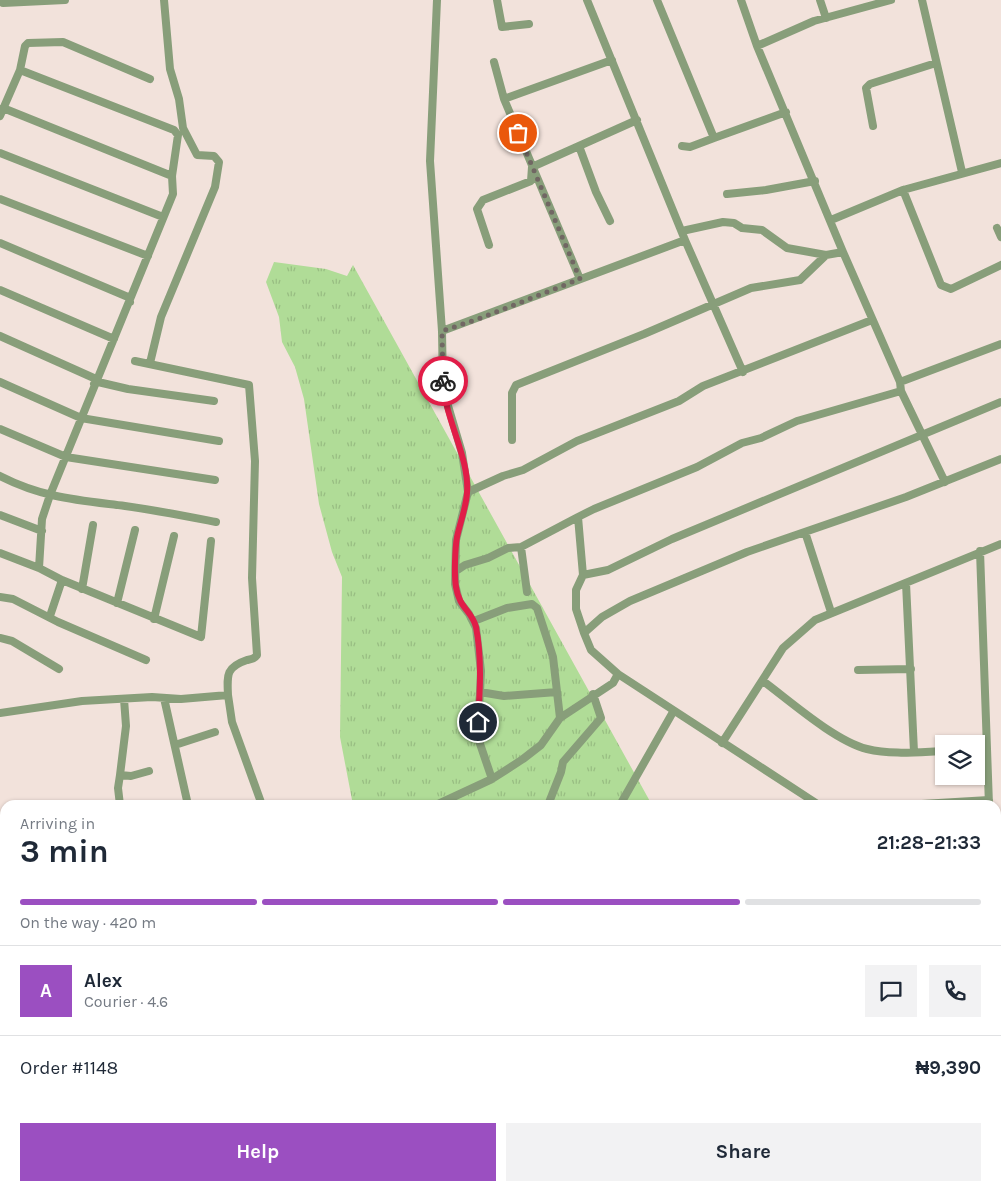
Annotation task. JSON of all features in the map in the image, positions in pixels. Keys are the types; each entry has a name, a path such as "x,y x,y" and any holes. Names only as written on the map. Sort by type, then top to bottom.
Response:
{"street":[{"path":"3,0 3,3 65,0"},
{"path":"150,363 161,318 215,187 219,162 214,156 197,154 183,128 179,99 170,66 164,0"},
{"path":"437,0 430,161 442,331 443,389 462,453 468,492 456,540 455,584 459,601 474,621 481,671 477,735 492,780"},
{"path":"497,0 502,27 529,24"},
{"path":"587,0 712,305 743,372"},
{"path":"657,0 714,138"},
{"path":"741,0 758,46 843,252 900,382 901,391 945,482"},
{"path":"820,0 826,18"},
{"path":"758,46 826,18 892,0"},
{"path":"922,0 962,172"},
{"path":"150,79 63,42 28,43 25,46 20,70 2,112 172,176"},
{"path":"504,99 612,60"},
{"path":"494,62 504,99 580,279"},
{"path":"874,126 866,88 870,84 936,64"},
{"path":"20,70 174,130 178,135 172,176 173,194 50,495 42,519 39,568"},
{"path":"682,146 690,146 786,112"},
{"path":"532,167 637,120"},
{"path":"579,146 596,192 610,221"},
{"path":"0,153 163,217"},
{"path":"831,220 904,190 962,172 1001,163"},
{"path":"489,245 478,210 480,204 483,200 531,181 532,167"},
{"path":"727,194 766,190 815,181"},
{"path":"904,190 941,285 945,288 951,288 1001,264"},
{"path":"0,199 148,256"},
{"path":"682,231 723,222 734,223 742,228 762,230 787,248 826,255 843,252"},
{"path":"997,228 1001,237"},
{"path":"442,331 466,324 685,240"},
{"path":"0,243 128,298 130,302"},
{"path":"512,440 512,394 516,385 758,286 800,280 826,255"},
{"path":"0,290 114,339"},
{"path":"468,492 503,476 523,470 577,441 679,401 703,386 743,372 872,320"},
{"path":"0,336 98,382 128,389 214,401"},
{"path":"900,382 1001,344"},
{"path":"135,361 249,384 255,460 252,578 257,655 254,658 238,663 227,675 232,722 247,757 260,800"},
{"path":"0,382 81,418 219,442"},
{"path":"456,571 465,565 508,548 520,547 594,509 697,467 742,443 761,438 797,420 901,391"},
{"path":"583,575 608,570 672,539 1001,402"},
{"path":"0,429 66,457 216,480"},
{"path":"584,633 617,606 747,552 945,482 1001,459"},
{"path":"0,476 29,490 50,495 216,522"},
{"path":"0,515 42,531"},
{"path":"578,517 583,575 576,590 576,609 591,650 618,674 811,800"},
{"path":"82,589 92,525"},
{"path":"117,604 135,530"},
{"path":"805,532 831,612"},
{"path":"154,619 174,536"},
{"path":"0,553 198,637 202,636 211,541"},
{"path":"722,743 791,640 815,620 1001,544"},
{"path":"520,547 527,592"},
{"path":"980,551 989,800"},
{"path":"50,616 62,580"},
{"path":"906,583 914,752"},
{"path":"0,597 13,599 50,616 58,622 146,660"},
{"path":"474,621 507,608 532,604 535,606 553,657 560,718"},
{"path":"0,638 12,641 59,669"},
{"path":"858,670 910,669"},
{"path":"447,800 492,780 537,749 560,718 613,682 618,674"},
{"path":"763,681 839,736 864,748 882,752 935,751"},
{"path":"480,692 504,696 557,692"},
{"path":"550,800 563,762 601,718 593,694"},
{"path":"0,713 82,701 228,695"},
{"path":"164,698 187,800"},
{"path":"119,800 118,788 126,726 124,699"},
{"path":"625,800 674,712"},
{"path":"175,745 215,732"},
{"path":"120,775 131,776 149,772"}],"green space":[{"path":"274,262 326,269 347,276 353,265 649,800 352,800 340,737 342,577 332,552 319,504 304,399 295,367 282,342 279,317 266,282"}],"way so far":[{"path":"443,381 442,331 466,324 580,279 518,133"}],"route":[{"path":"443,381 447,409 462,453 468,492 456,540 455,584 459,601 474,621 476,628 476,644 479,651 481,671 478,722"}]}
